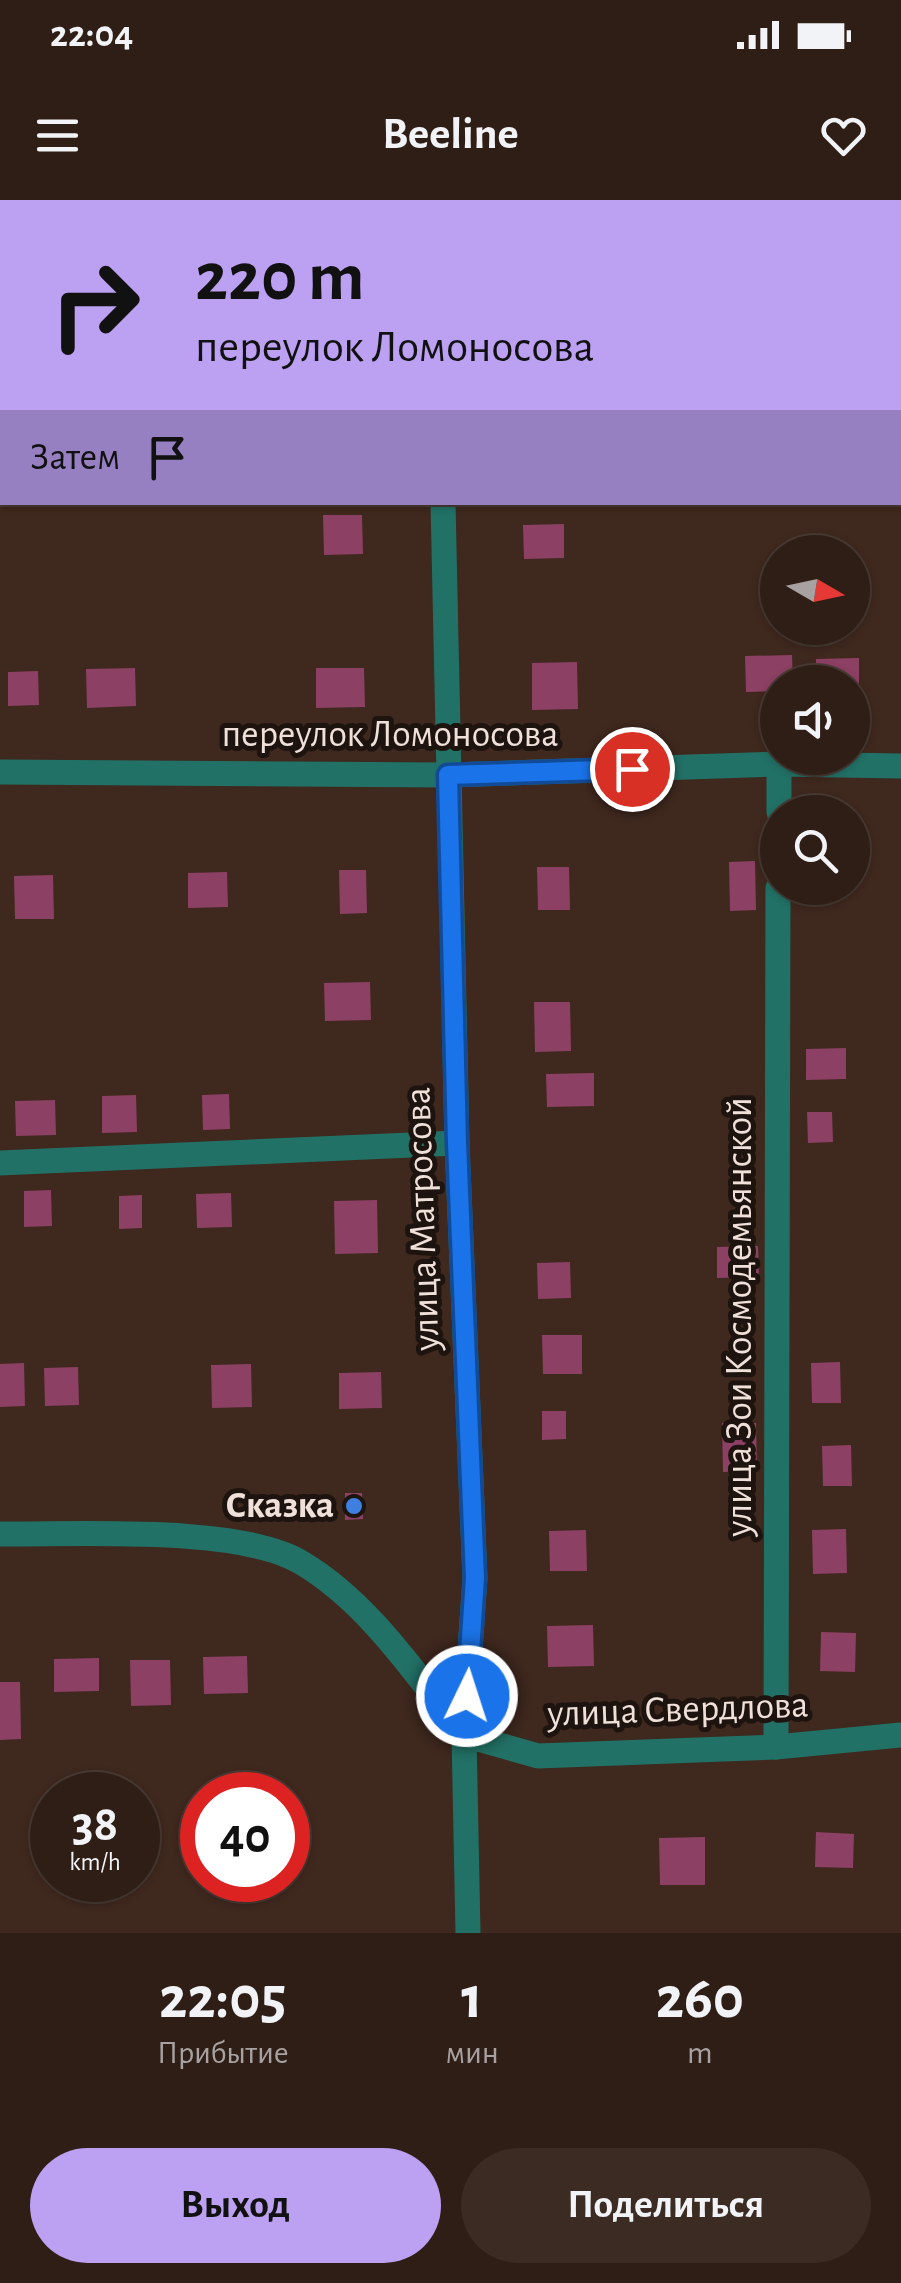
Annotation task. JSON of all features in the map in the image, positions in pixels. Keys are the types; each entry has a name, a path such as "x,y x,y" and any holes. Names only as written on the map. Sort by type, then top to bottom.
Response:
{"street":[{"name":"улица Матросова","path":"443,505 457,1143 475,1578 464,1734 468,1933"},
{"name":"переулок Ломоносова","path":"0,772 448,775 760,765"},
{"name":"переулок Ломоносова","path":"870,765 901,766"},
{"name":"улица Зои Космодемьянской","path":"776,1747 778,905"},
{"path":"0,1163 457,1143"},
{"path":"0,1534 209,1539 258,1544 301,1562 383,1634 464,1734"},
{"name":"улица Свердлова","path":"464,1734 538,1756 776,1747 901,1735"}],"building":[{"path":"323,515 362,515 363,554 324,555"},
{"path":"564,524 564,558 524,559 523,525"},
{"path":"792,655 792,665 760,665 760,692 746,692 745,656"},
{"path":"859,658 859,665 816,665 816,659"},
{"path":"577,662 578,709 532,710 532,663"},
{"path":"135,668 136,706 87,708 86,669"},
{"path":"316,668 364,668 365,707 316,708"},
{"path":"38,671 39,705 8,706 8,672"},
{"path":"755,861 756,910 730,911 729,862"},
{"path":"537,867 569,867 570,910 538,910"},
{"path":"339,870 366,870 367,913 340,914"},
{"path":"227,872 228,907 188,908 188,873"},
{"path":"53,875 54,919 15,919 14,876"},
{"path":"370,982 371,1020 325,1021 324,983"},
{"path":"534,1002 570,1002 571,1051 535,1052"},
{"path":"846,1048 846,1079 806,1080 806,1049"},
{"path":"594,1073 594,1106 547,1107 546,1074"},
{"path":"229,1094 230,1129 203,1130 202,1095"},
{"path":"136,1095 137,1132 102,1133 102,1096"},
{"path":"55,1100 56,1135 16,1136 15,1101"},
{"path":"807,1112 832,1112 833,1142 808,1143"},
{"path":"51,1190 52,1226 24,1227 24,1191"},
{"path":"231,1193 232,1227 197,1228 196,1194"},
{"path":"142,1195 142,1228 119,1229 119,1196"},
{"path":"377,1200 378,1253 335,1254 334,1201"},
{"path":"758,1246 759,1277 717,1278 717,1247"},
{"path":"570,1262 571,1298 538,1299 537,1263"},
{"path":"542,1335 582,1335 582,1374 543,1374"},
{"path":"840,1362 841,1403 812,1403 811,1363"},
{"path":"24,1363 25,1406 0,1407 0,1364"},
{"path":"251,1364 252,1407 212,1408 211,1365"},
{"path":"78,1367 79,1405 45,1406 44,1368"},
{"path":"381,1372 382,1408 339,1409 339,1373"},
{"path":"542,1411 566,1411 566,1439 542,1440"},
{"path":"722,1423 756,1423 757,1471 723,1472"},
{"path":"851,1445 852,1486 823,1486 822,1446"},
{"name":"Сказка","path":"345,1493 362,1493 363,1519 345,1520"},
{"path":"846,1529 847,1573 813,1574 812,1530"},
{"path":"586,1530 587,1571 550,1571 549,1531"},
{"path":"593,1625 594,1666 548,1667 547,1626"},
{"path":"821,1632 856,1633 855,1672 820,1671"},
{"path":"247,1656 248,1693 204,1694 203,1657"},
{"path":"99,1658 99,1691 54,1692 54,1659"},
{"path":"130,1660 170,1660 171,1705 131,1706"},
{"path":"0,1682 20,1682 21,1739 0,1740"},
{"path":"816,1832 854,1834 853,1868 815,1867"},
{"path":"705,1837 705,1885 660,1885 659,1838"}],"place":[{"name":"Сказка","path":"354,1506"}],"route":[{"path":"467,1696 475,1578 457,1143 448,775 632,769"}]}
